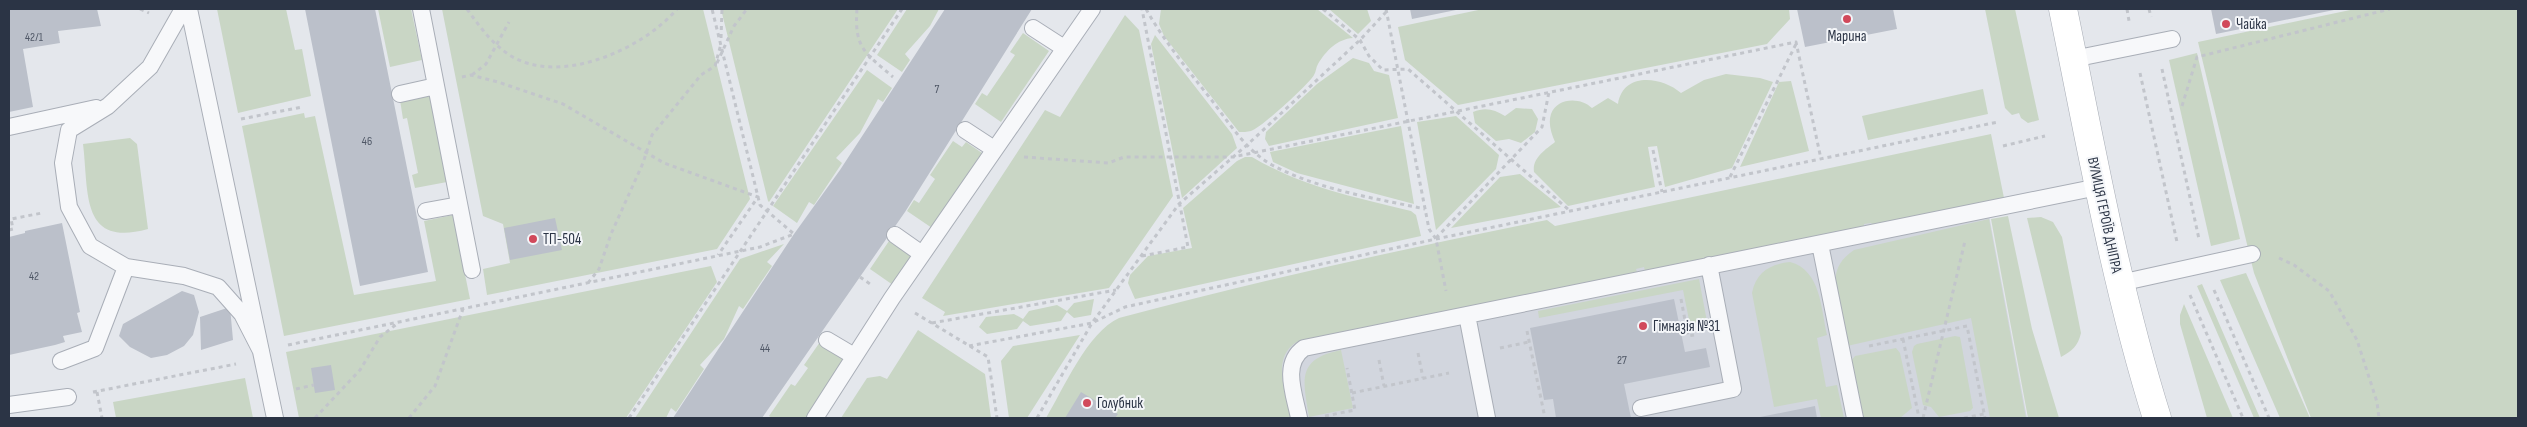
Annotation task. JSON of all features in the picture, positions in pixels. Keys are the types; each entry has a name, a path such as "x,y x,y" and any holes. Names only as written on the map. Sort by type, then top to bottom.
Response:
{"main road":[{"name":"ВУЛИЦЯ ГЕРОЇВ ДНІПРА","path":"2063,9 2098,187 2120,282 2158,418"}],"lane":[{"path":"183,9 150,67 108,106 69,130 63,164 69,207 90,246 126,267 184,276 218,287 242,314 262,351"},
{"path":"189,9 275,418"},
{"path":"421,9 472,270"},
{"path":"814,418 892,298 1092,9"},
{"path":"1033,28 1064,48"},
{"path":"2073,59 2172,39"},
{"path":"400,94 436,86"},
{"path":"9,127 108,106"},
{"path":"965,130 996,146"},
{"path":"1300,418 1290,369 1296,354 1304,348 2098,187"},
{"path":"426,211 460,205"},
{"path":"896,235 922,254"},
{"path":"1820,244 1855,418"},
{"path":"2120,282 2252,254"},
{"path":"1641,408 1733,389 1709,265"},
{"path":"61,361 95,348 126,267"},
{"path":"1467,316 1487,418"},
{"path":"827,340 854,356"},
{"path":"9,405 68,397"}],"path":[{"path":"467,9 496,46 513,58 535,66 563,68 610,56 665,23 677,9"},
{"path":"88,393 247,362 262,351 760,247 794,234 760,204 712,9"},
{"path":"715,66 721,43 722,9"},
{"path":"588,283 598,269 610,234 646,154 652,135 702,75 715,66 734,26 746,9"},
{"path":"857,9 856,34 869,58 892,77"},
{"path":"629,418 743,250 767,210 902,9"},
{"path":"1144,9 1159,33 1247,145 1270,164 1302,178 1361,196 1425,209"},
{"path":"1141,256 1188,247 1170,158 1144,9"},
{"path":"1323,9 1360,40 1369,56 1384,70 1408,68 1569,211"},
{"path":"2182,106 2197,57 2390,9"},
{"path":"1037,418 1092,323 1179,204 1247,145 1360,40 1386,10"},
{"path":"1386,10 1429,229 1436,238"},
{"path":"471,76 486,64 509,22"},
{"path":"996,146 1023,157 1108,163 1124,157 1233,157 1455,110 1796,42"},
{"path":"1796,42 1821,159"},
{"path":"1730,178 1796,42"},
{"path":"2160,62 2201,248"},
{"path":"2140,69 2178,250"},
{"path":"458,78 471,76 498,82 564,104 664,163 758,197"},
{"path":"1436,238 1542,127 1549,92"},
{"path":"236,120 302,107"},
{"path":"969,346 1092,323 1125,307 1436,238 1998,122"},
{"path":"2003,146 2045,136"},
{"path":"1653,150 1662,192"},
{"path":"718,255 758,197"},
{"path":"9,230 13,229 11,219 69,207"},
{"path":"1923,418 1967,230 1988,210"},
{"path":"2252,254 2270,254 2294,266 2329,290 2357,340 2377,402 2378,418"},
{"path":"860,277 988,357 998,418"},
{"path":"2210,282 2270,418"},
{"path":"932,323 1116,290"},
{"path":"2188,291 2243,418"},
{"path":"1680,293 1688,336 1722,329"},
{"path":"1522,305 1545,418"},
{"path":"409,418 418,404 434,386 464,309"},
{"path":"315,418 360,370 380,337 399,323"},
{"path":"1841,352 1967,326 1984,416 1964,418"},
{"path":"1903,339 1919,418"},
{"path":"1416,346 1423,378"},
{"path":"1377,353 1384,386"},
{"path":"1352,393 1477,367"},
{"path":"290,390 314,385"},
{"path":"97,391 102,418"}],"shaded area":[{"name":"Гімназія №31","path":"1982,178 2027,418 1121,418 1106,361"}],"green space":[{"path":"217,9 286,9 295,50 302,49 311,96 238,113"},
{"path":"378,9 411,9 422,60 390,67"},
{"path":"442,9 703,9 750,199 717,249 487,295 483,269 510,263 503,224 483,216"},
{"path":"721,9 898,9 769,202 768,201"},
{"path":"907,9 939,9 930,26 905,54 910,60 902,72 877,55"},
{"path":"1161,9 1317,9 1353,38 1337,43 1328,50 1318,64 1315,74 1274,115 1251,131 1239,132 1164,36 1159,24"},
{"path":"1329,9 1367,9 1371,21 1358,34"},
{"path":"1483,9 1789,9 1790,19 1767,44 1458,105 1405,60 1398,27"},
{"path":"1985,9 2015,9 2039,120 2028,123 2021,118 2019,113 2012,115 2005,108"},
{"path":"2355,9 2518,9 2518,418 2311,418 2254,273 2198,42"},
{"path":"1125,15 1139,30 1173,196 1109,288 943,316 945,312 922,298 1045,110 1060,117"},
{"path":"1023,33 1049,51 1001,122 975,104 982,93 987,96 1015,55 1010,52"},
{"path":"1155,35 1232,134 1237,148 1182,198 1151,44"},
{"path":"2197,53 2240,239 2211,246 2169,60"},
{"path":"1353,58 1369,63 1374,71 1389,75 1398,118 1269,146 1265,139 1266,132 1317,84"},
{"path":"867,70 892,88 883,102 878,99 860,133 836,158 842,163 814,205 809,202 797,223 773,206"},
{"path":"1726,74 1760,78 1773,82 1732,168 1665,187 1657,146 1648,147 1655,187 1568,206 1534,172 1537,158 1555,142 1551,132 1550,121 1551,114 1558,104 1570,100 1582,102 1592,108 1608,98 1618,104 1621,94 1627,86 1644,80 1663,83 1681,93 1704,80"},
{"path":"1791,81 1809,151 1740,167 1779,82"},
{"path":"1983,89 1988,114 1868,140 1862,116"},
{"path":"430,94 447,182 415,188 412,175 418,173 407,118 403,119 400,100"},
{"path":"1516,108 1532,109 1538,119 1535,132 1521,143 1509,139 1496,141 1475,123 1473,112 1489,110 1505,116"},
{"path":"304,113 305,118 315,116 354,295 436,281 424,221 453,215 470,299 284,336 242,126"},
{"path":"1456,116 1499,155 1496,169 1436,230 1417,122"},
{"path":"1401,126 1414,204 1297,173 1273,162 1270,152"},
{"path":"1991,134 2004,198 1873,225 1871,223 1864,224 1864,227 1645,271 1644,267 1636,269 1637,272 1301,340 1291,346 1285,354 1282,364 1284,386 1291,418 1046,418 1077,362 1087,348 1107,325 1119,318 1279,278 1440,242 1547,220 1555,226"},
{"path":"130,138 137,144 148,229 126,233 110,230 99,223 92,212 88,197 83,144"},
{"path":"953,141 962,147 966,142 982,153 932,228 907,211 914,200 919,203 935,179 930,175"},
{"path":"1245,157 1252,157 1310,184 1411,211 1416,215 1421,236 1135,299 1128,283 1130,275 1148,256 1192,248 1183,208 1237,161"},
{"path":"1520,174 1561,207 1451,228 1500,177"},
{"path":"2008,216 2032,329 2059,418 2028,418 1991,219"},
{"path":"2041,217 2053,222 2062,237 2081,333 2074,348 2061,357 2027,218"},
{"path":"1989,219 2026,418 1990,418 1971,318 1847,346 1835,285 1836,274 1840,264 1854,250"},
{"path":"889,241 912,257 893,285 870,269"},
{"path":"784,244 767,262 772,266 743,309 739,306 724,339 700,365 704,369 676,412 671,408 666,418 635,418 740,259"},
{"path":"1790,262 1800,266 1808,273 1818,292 1827,335 1817,338 1826,387 1837,385 1844,418 1821,418 1817,399 1774,407 1752,293 1757,280 1765,270"},
{"path":"711,266 717,282 626,418 299,418 286,352"},
{"path":"2246,273 2310,418 2280,418 2220,280"},
{"path":"1699,279 1708,327 1691,330 1683,290 1539,318 1538,311"},
{"path":"2202,284 2260,418 2254,418 2197,286"},
{"path":"1094,299 1091,315 1074,318 1067,312 1061,321 1030,326 1023,321 1017,329 987,334 979,327 986,317 1014,314 1023,319 1029,311 1057,305 1067,311 1074,303"},
{"path":"2184,304 2233,418 2207,418 2180,324 2180,315"},
{"path":"918,330 985,374 991,418 841,418 867,378 880,376 887,379"},
{"path":"1080,335 1027,418 1009,418 1001,361 1013,346"},
{"path":"1955,336 1960,337 1973,408 1970,411 1939,417 1931,407 1923,405 1912,352 1917,344"},
{"path":"820,342 846,360 806,418 772,418 769,416 791,384 795,386 808,368 804,365"},
{"path":"1896,348 1900,353 1912,408 1900,418 1862,418 1851,361 1855,356"},
{"path":"1341,350 1353,408 1309,417 1305,392 1306,373 1316,359"},
{"path":"245,378 253,418 116,418 113,402"}],"building":[{"path":"9,9 97,9 101,26 58,31 60,43 23,49 33,107 9,112"},
{"path":"305,9 375,9 428,272 360,286"},
{"path":"945,9 1032,9 905,212 762,418 673,418 794,234 840,170"},
{"path":"1410,9 1456,9 1456,10 1412,19"},
{"name":"Марина","path":"1797,9 1893,9 1897,29 1805,47"},
{"path":"2211,9 2334,9 2334,10 2216,34"},
{"name":"ТП-504","path":"555,218 562,250 510,260 504,228"},
{"path":"62,223 80,312 77,313 82,332 63,336 65,342 9,355 9,237 25,233 25,231"},
{"path":"182,291 194,295 199,312 193,335 184,346 167,355 151,358 130,347 119,336 123,324"},
{"path":"1674,299 1685,352 1706,348 1710,367 1624,384 1631,418 1556,418 1553,399 1544,400 1530,328"},
{"path":"230,307 233,340 201,350 200,317"},
{"path":"331,365 335,390 315,393 311,368"},
{"name":"Голубник","path":"1081,392 1118,414 1115,418 1065,418"},
{"path":"1815,406 1817,418 1760,418 1760,417"}],"place":[{"name":"Марина","path":"1847,19"},
{"name":"Чайка","path":"2226,24"},
{"name":"ТП-504","path":"533,239"},
{"name":"Гімназія №31","path":"1643,326"},
{"name":"Голубник","path":"1087,403"}]}
